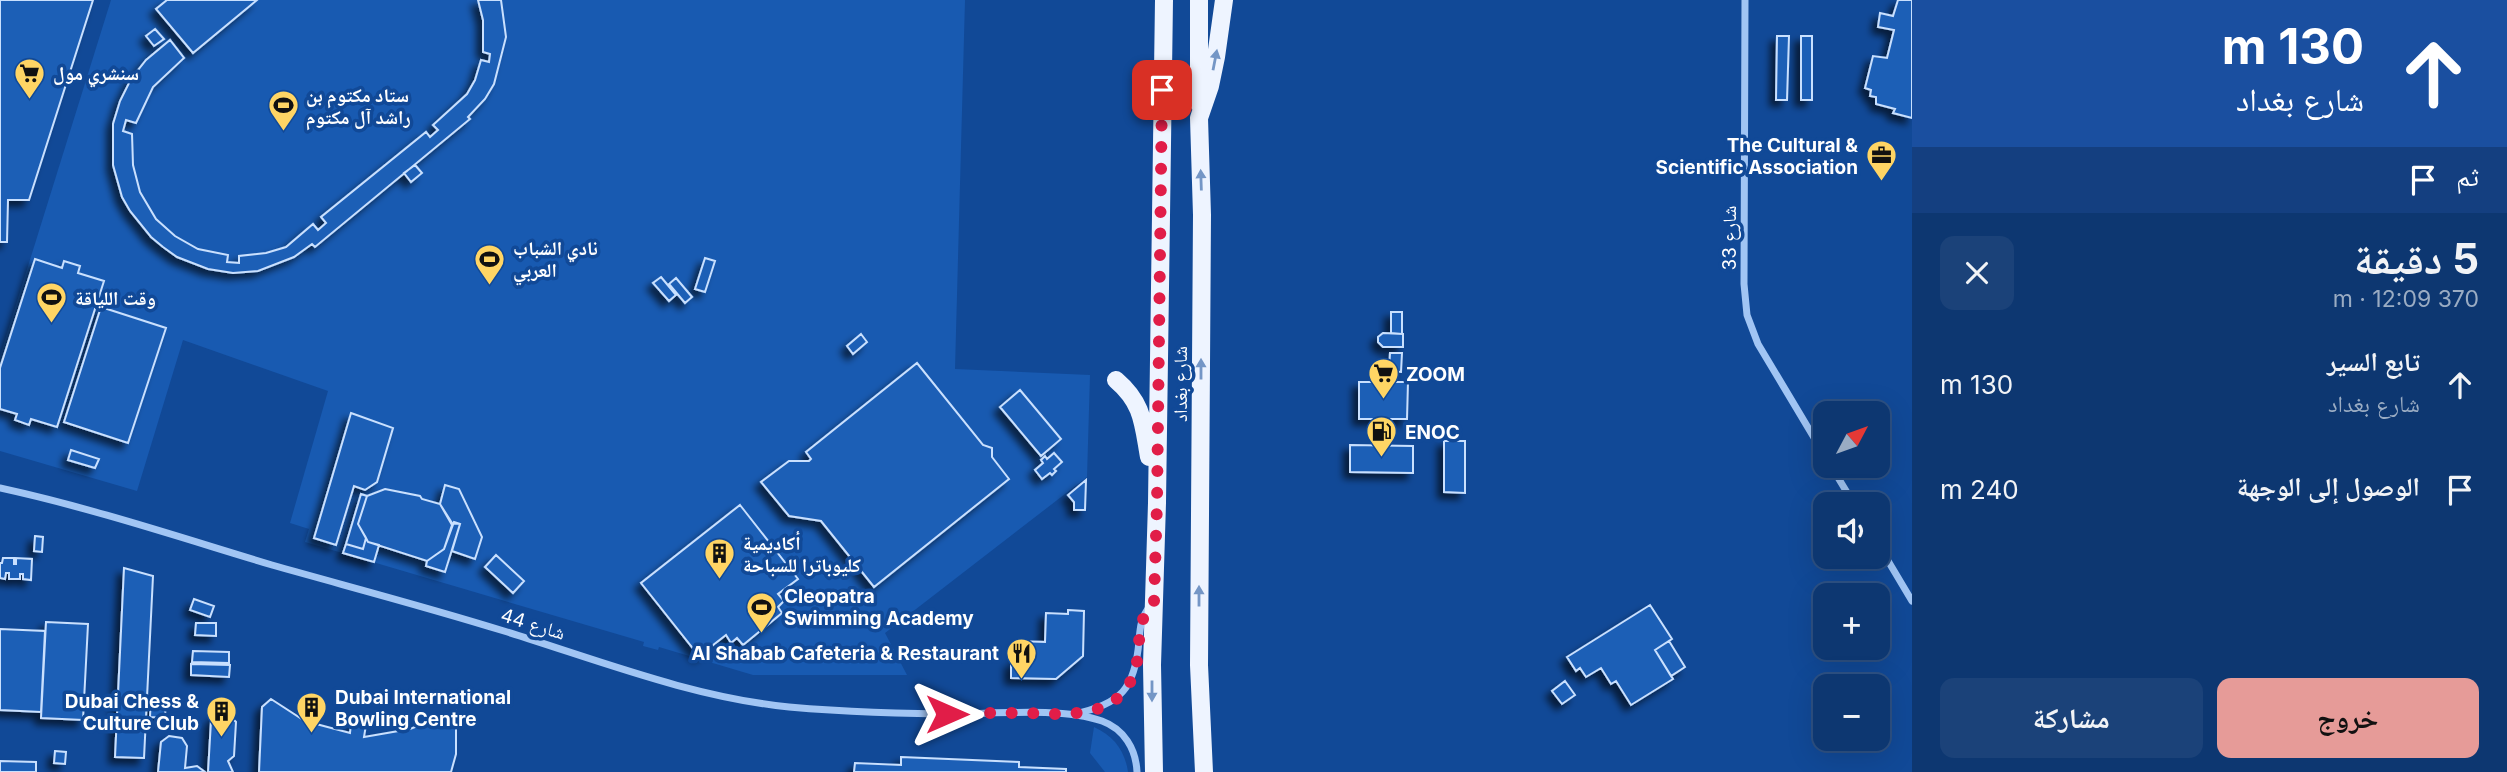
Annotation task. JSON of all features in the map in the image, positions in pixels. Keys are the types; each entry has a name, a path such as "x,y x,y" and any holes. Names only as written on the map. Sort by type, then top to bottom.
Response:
{"main road":[{"name":"شارع بغداد","path":"1154,772 1161,0"},
{"path":"1199,0 1199,118"},
{"name":"شارع بغداد","path":"1204,772 1199,665 1202,215 1199,118 1210,86 1224,0"},
{"path":"1116,380 1130,392 1140,409 1157,503"}],"street":[{"name":"شارع 33","path":"1745,0 1744,284 1747,315 1758,344 1813,436"},
{"name":"شارع 44","path":"0,488 55,500 436,611 643,676 728,697 789,707 853,711 1069,715 1102,721 1118,731 1134,753 1137,772"},
{"path":"1890,564 1912,601"},
{"name":"شارع 44","path":"1069,715 1107,706 1127,687 1135,670 1140,624 1145,612 1154,602"}],"shaded area":[{"name":"نادي الشباب العربي","path":"111,0 965,0 955,369 1090,375 1087,477 885,633 907,675 753,675 659,647 658,650 643,646 644,642 305,542 309,529 290,523 328,391 183,340 137,491 0,451 0,356"},
{"path":"1094,727 1117,745 1128,772 1105,772 1090,753"}],"building":[{"name":"سنشري مول","path":"0,0 93,0 29,200 8,200 7,242 0,242"},
{"path":"167,0 257,0 193,53 156,9"},
{"path":"478,0 501,0 506,37 494,84 485,99 468,117 470,119 315,247 312,244 294,257 258,271 233,273 208,269 177,257 163,247 130,211 122,197 113,165 113,124 131,79 146,60 170,40 184,58 153,87 136,123 126,120 123,131 132,134 133,165 140,192 156,219 175,236 198,249 228,255 227,262 239,263 239,256 266,253 286,247 313,224 318,230 326,223 321,217 426,132 430,137 438,130 433,125 467,94 481,60 489,62 490,54 483,52 483,20"},
{"path":"1898,0 1912,0 1912,118 1893,113 1895,109 1876,104 1876,97 1870,96 1871,90 1865,88 1873,56 1887,58 1894,30 1878,27 1880,13 1893,16"},
{"path":"155,29 164,39 154,46 146,36"},
{"path":"1777,36 1789,36 1787,100 1776,100"},
{"path":"1801,36 1812,36 1812,100 1801,100"},
{"path":"415,165 422,173 411,182 404,173"},
{"path":"705,258 715,261 705,292 695,289"},
{"name":"وقت اللياقة","path":"35,259 62,268 64,261 80,266 78,273 104,281 57,427 31,419 29,425 15,420 17,414 0,409 0,368"},
{"path":"661,277 676,295 669,301 653,283"},
{"path":"676,278 692,297 685,303 669,284"},
{"path":"101,307 166,328 128,443 64,422"},
{"path":"1391,312 1402,312 1402,334 1391,333"},
{"path":"1383,333 1403,334 1403,347 1383,347 1378,342 1378,337"},
{"path":"861,334 867,342 853,354 847,346"},
{"path":"1390,353 1402,353 1401,372 1389,371"},
{"path":"917,363 983,445 992,448 992,457 1009,479 874,587 821,521 789,516 761,482 789,461 809,461 811,459 806,452"},
{"name":"ZOOM","path":"1359,382 1408,382 1407,419 1359,419"},
{"path":"1020,390 1061,439 1041,456 1000,407"},
{"path":"351,413 393,428 377,482 365,490 354,486 336,545 314,538"},
{"path":"1444,441 1465,441 1465,493 1444,492"},
{"name":"ENOC","path":"1350,445 1413,446 1413,473 1350,472"},
{"path":"71,450 99,459 95,468 68,460"},
{"path":"1054,453 1062,462 1052,475 1050,473 1042,479 1035,470 1043,463 1041,460 1045,456 1047,459"},
{"path":"1086,480 1085,510 1074,510 1074,502 1068,495"},
{"path":"445,485 459,489 482,537 475,559 452,551 460,524 452,523 440,504"},
{"path":"385,489 420,496 440,504 452,525 444,549 427,561 368,542 358,524 367,496"},
{"path":"361,494 367,496 358,524 366,538 363,549 346,544"},
{"name":"أكاديمية كليوباترا للسباحة","path":"740,505 798,579 778,594 784,601 778,607 782,613 743,645 737,638 731,643 726,635 699,656 641,583"},
{"path":"454,522 460,524 445,572 426,566 427,561 444,549"},
{"path":"35,536 43,537 42,552 34,551"},
{"path":"366,538 368,542 379,545 374,562 343,553 346,544 363,549"},
{"path":"496,555 524,581 513,593 485,567"},
{"path":"3,558 14,558 14,564 16,558 32,559 31,580 23,579 23,574 20,574 20,579 9,579 9,573 6,573 5,579 0,578 0,563"},
{"path":"124,568 153,576 144,758 115,757"},
{"path":"194,599 214,606 210,617 190,610"},
{"path":"1650,605 1672,639 1655,650 1673,679 1631,705 1616,681 1611,684 1601,668 1586,677 1580,668 1576,671 1567,657"},
{"path":"1068,610 1084,611 1083,656 1056,679 1011,678 1011,662 1018,662 1019,641 1045,642 1046,613 1068,614"},
{"path":"46,622 88,624 83,720 41,718"},
{"path":"196,623 216,623 216,636 195,635"},
{"path":"0,629 45,631 41,712 0,710"},
{"path":"1669,641 1685,667 1671,676 1655,650"},
{"path":"193,651 229,652 229,663 192,662"},
{"path":"191,664 230,665 229,677 191,675"},
{"path":"1565,681 1575,695 1562,704 1552,691"},
{"path":"151,696 166,697 165,718 150,717"},
{"name":"Dubai International Bowling Centre","path":"271,699 305,721 350,733 351,724 366,725 364,737 410,729 456,711 456,754 451,772 259,772 262,707"},
{"name":"Dubai Chess & Culture Club","path":"218,713 228,714 236,722 234,756 228,761 233,772 208,772 211,721"},
{"name":"Dubai Chess & Culture Club","path":"169,736 182,738 187,746 185,768 197,766 205,772 158,772 161,742"},
{"path":"55,751 66,752 65,764 54,763"},
{"path":"901,757 1019,762 1019,767 1066,769 1066,772 854,772 855,763 901,765"},
{"path":"0,761 36,762 36,772 0,772"}],"place":[{"name":"سنشري مول","path":"30,100"},
{"name":"ستاد مكتوم بن راشد آل مكتوم","path":"283,133"},
{"name":"The Cultural & Scientific Association","path":"1881,183"},
{"name":"نادي الشباب العربي","path":"490,286"},
{"name":"وقت اللياقة","path":"52,325"},
{"name":"ZOOM","path":"1383,401"},
{"name":"ENOC","path":"1382,459"},
{"name":"أكاديمية كليوباترا للسباحة","path":"720,581"},
{"name":"Cleopatra Swimming Academy","path":"761,634"},
{"name":"Al Shabab Cafeteria & Restaurant","path":"1022,680"},
{"name":"Dubai International Bowling Centre","path":"312,735"},
{"name":"Dubai Chess & Culture Club","path":"222,739"}],"route":[{"path":"947,714 1069,715 1107,706 1115,701 1132,679 1137,661 1140,624 1145,612 1154,602 1162,90"}]}
